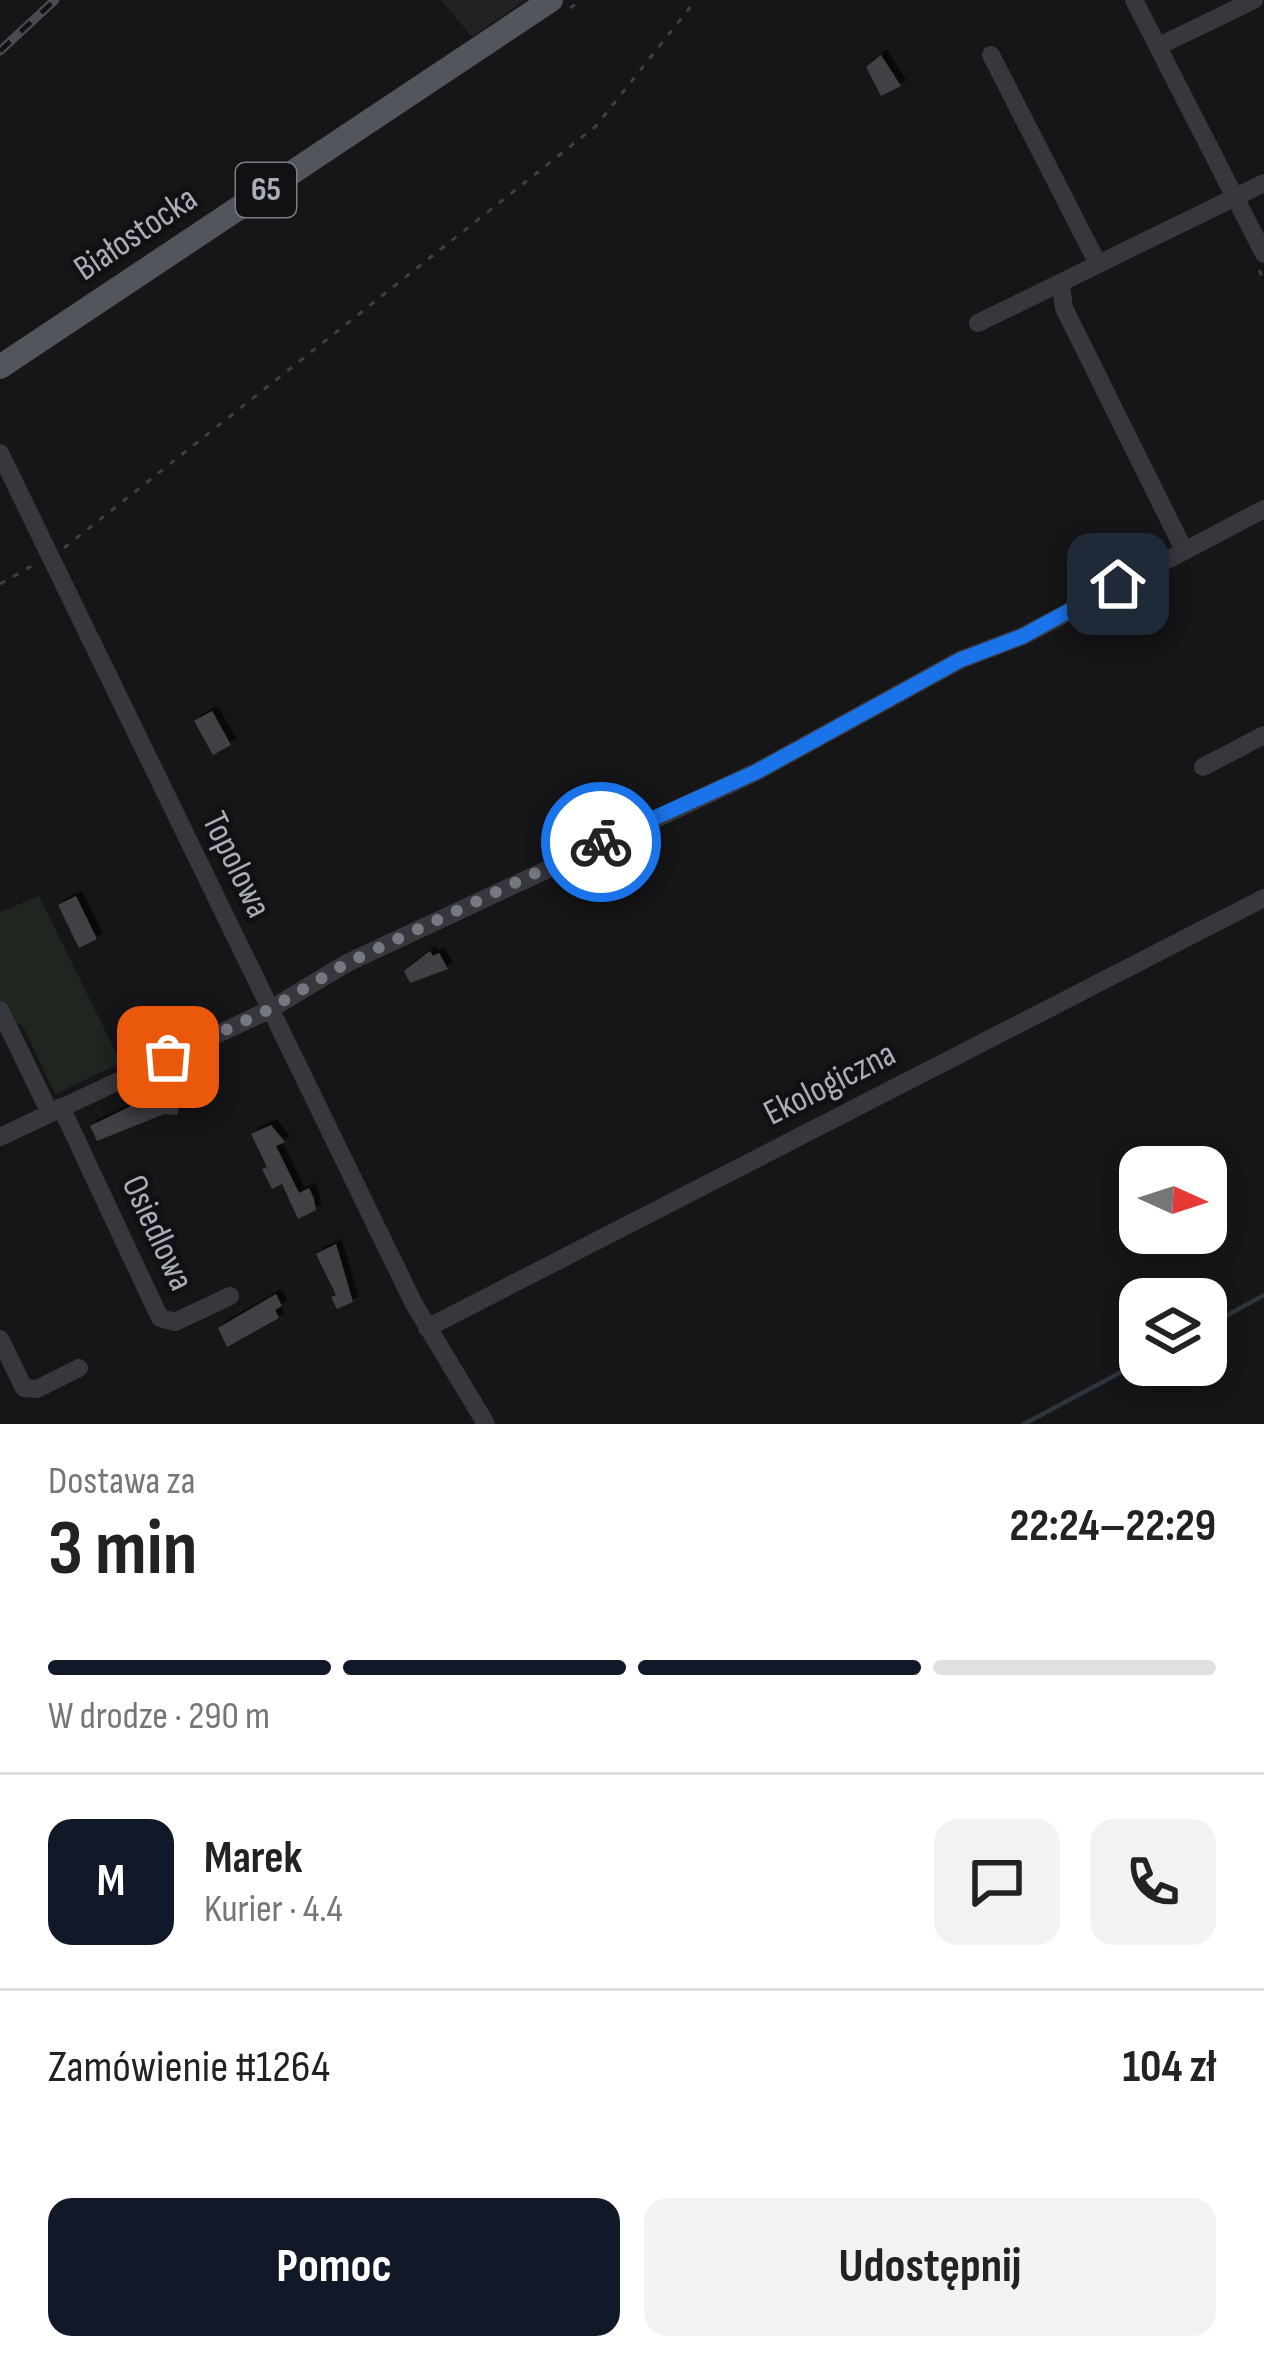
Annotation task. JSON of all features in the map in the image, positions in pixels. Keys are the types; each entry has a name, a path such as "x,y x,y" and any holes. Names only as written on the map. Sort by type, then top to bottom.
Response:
{"main road":[{"name":"Białostocka","path":"0,368 536,4"}],"street":[{"path":"1134,0 1264,254"},
{"path":"1159,46 1254,0"},
{"path":"991,55 1098,264"},
{"path":"979,323 1264,183"},
{"path":"1061,284 1064,308 1184,550"},
{"name":"Topolowa","path":"0,453 414,1304 486,1424"},
{"path":"0,1136 268,1010 347,963 756,772 960,660 1023,636 1264,509"},
{"path":"1203,767 1264,735"},
{"name":"Ekologiczna","path":"427,1328 1264,898"},
{"path":"0,1010 55,1110"},
{"name":"Osiedlowa","path":"55,1110 160,1318 175,1322 230,1296"},
{"path":"0,1340 24,1388 37,1389 79,1368"}],"path":[{"path":"0,584 50,558 596,126 696,0"}],"shaded area":[{"path":"441,0 525,0 472,37"},
{"path":"39,896 121,1063 55,1094 23,1026 0,1014 0,912"}],"building":[{"path":"881,55 901,86 881,96 866,67"},
{"path":"212,711 231,745 213,755 194,721"},
{"path":"76,896 97,939 79,948 58,905"},
{"path":"430,951 433,956 439,953 448,969 410,983 404,971"},
{"path":"166,1089 179,1109 177,1115 164,1114 97,1141 90,1126"},
{"path":"271,1125 285,1142 276,1146 299,1193 309,1188 314,1199 316,1210 298,1219 282,1184 272,1189 251,1134"},
{"path":"336,1244 353,1302 337,1309 331,1297 336,1295 316,1254"},
{"path":"276,1294 282,1306 275,1310 279,1318 227,1347 218,1328"}],"waterway":[{"path":"1227,1315 1264,1295"},
{"path":"1024,1424 1119,1373"}],"railway":[{"path":"0,51 55,0"}],"way so far":[{"path":"168,1057 268,1010 347,963 601,842"}],"route":[{"path":"601,842 756,772 960,660 1023,636 1118,584"}]}
